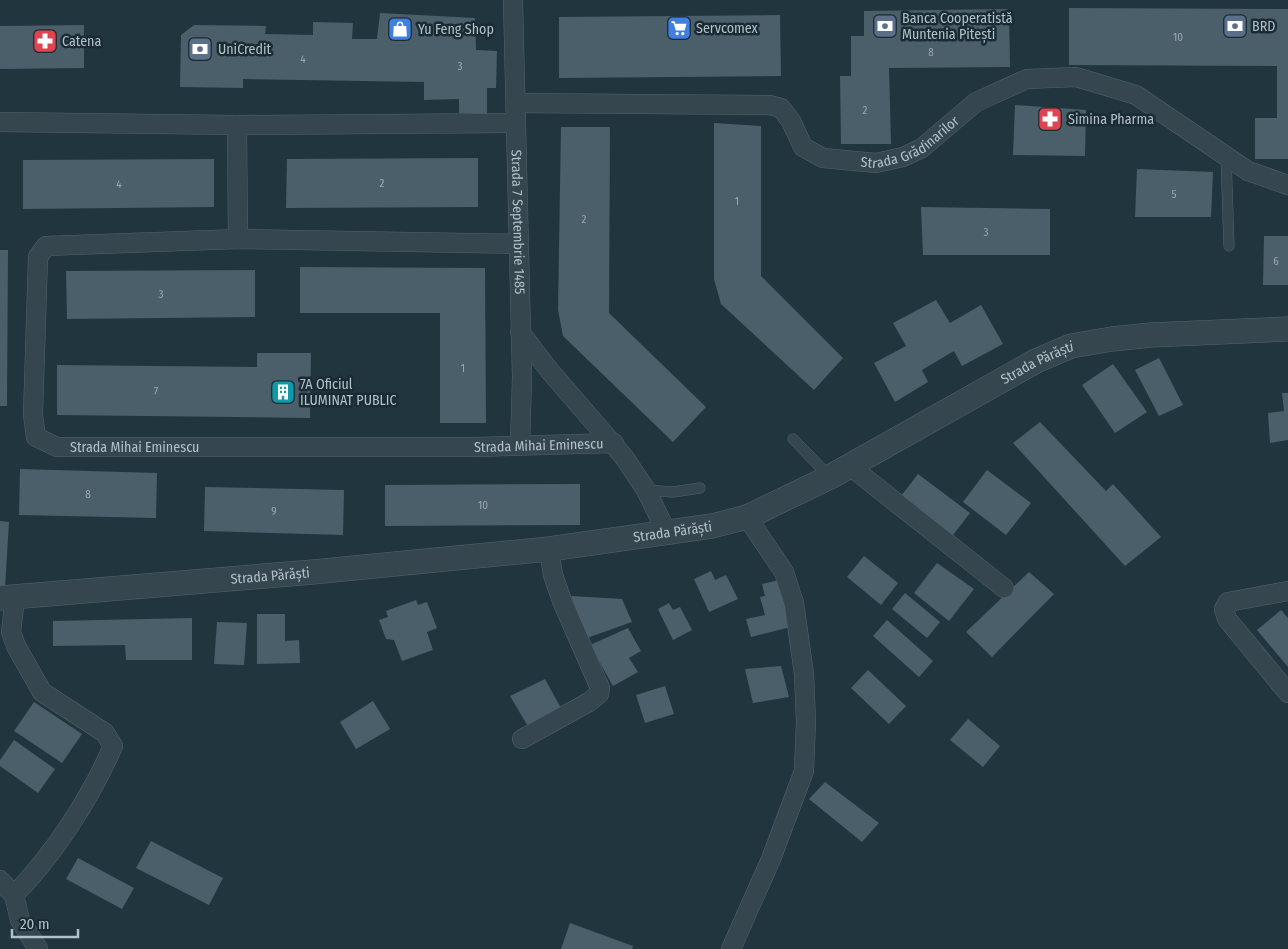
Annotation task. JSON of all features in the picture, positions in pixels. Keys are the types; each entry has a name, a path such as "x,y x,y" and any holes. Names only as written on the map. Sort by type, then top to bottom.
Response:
{"street":[{"name":"Strada 7 Septembrie 1485","path":"513,0 519,244 520,445"},
{"name":"Strada Grădinarilor","path":"516,103 769,105 781,108 792,120 803,147 823,158 876,163 903,157 922,148 976,102 1027,79 1076,77 1136,95 1248,172 1288,185"},
{"path":"0,122 237,126 516,123"},
{"path":"237,126 238,239 519,244"},
{"name":"Strada Mihai Eminescu","path":"238,239 46,246 38,257 33,415 36,437 57,447 614,443"},
{"name":"Strada Părăști","path":"14,895 28,880 62,834 102,770 113,746 105,733 42,692 16,646 11,632 8,598 549,549 712,526 747,517 830,477 1028,365 1071,346 1152,335 1288,329"},
{"path":"520,332 554,376 614,443 646,490 667,533"},
{"path":"850,466 1004,588"},
{"path":"731,949 771,859 804,771 806,722 804,674 794,603 784,572 747,517"},
{"path":"522,739 589,702 599,694 600,688 562,601 553,575 549,549"},
{"path":"1288,591 1228,602 1224,609 1227,619 1288,693"},
{"path":"0,880 14,895 20,920 38,949"}],"lane":[{"path":"1226,156 1229,246"},
{"path":"793,439 830,477"},
{"path":"646,490 673,492 700,488"}],"building":[{"path":"1069,8 1288,9 1288,159 1255,159 1255,118 1277,118 1277,66 1069,65"},
{"path":"1009,9 1010,67 889,68 891,144 841,144 840,76 851,76 851,36 864,36 864,11"},
{"path":"380,13 475,18 476,50 497,51 496,88 487,88 487,114 459,113 459,99 424,100 424,82 243,79 243,88 180,87 181,35 194,25 266,26 265,34 313,35 313,22 353,23 352,39 377,39"},
{"path":"780,15 781,76 559,78 559,17"},
{"path":"84,25 84,68 0,69 0,26"},
{"path":"1015,105 1086,110 1085,156 1013,155"},
{"path":"714,123 761,126 761,276 843,358 814,390 721,304 714,279"},
{"path":"561,127 610,127 609,313 706,407 673,442 563,336 558,310"},
{"path":"478,158 478,207 286,208 287,159"},
{"path":"214,159 214,207 23,209 23,160"},
{"path":"1137,169 1213,172 1211,217 1135,217"},
{"path":"921,207 1050,209 1050,255 923,255"},
{"path":"1264,236 1288,236 1288,285 1263,285"},
{"path":"0,250 8,250 7,406 0,406"},
{"path":"300,267 485,268 486,423 440,423 440,313 300,313"},
{"path":"255,270 255,317 67,319 66,271"},
{"path":"936,300 950,323 981,305 1003,344 962,366 954,351 922,370 928,382 895,402 874,363 906,346 893,323"},
{"path":"257,353 311,353 310,418 57,415 57,365 257,367"},
{"path":"1159,358 1183,405 1159,416 1135,370"},
{"path":"1113,364 1147,412 1115,433 1082,385"},
{"path":"1282,393 1288,393 1288,440 1270,443 1268,413 1284,411"},
{"path":"1040,422 1106,491 1113,484 1161,537 1125,566 1013,443"},
{"path":"20,469 157,473 156,518 19,515"},
{"path":"987,470 1031,503 1006,535 963,502"},
{"path":"918,474 970,513 950,539 898,500"},
{"path":"580,484 580,525 385,526 385,485"},
{"path":"205,487 344,490 343,535 204,531"},
{"path":"0,521 9,522 5,588 0,588"},
{"path":"864,556 898,583 881,605 847,577"},
{"path":"937,563 974,589 949,621 914,593"},
{"path":"711,571 715,580 726,575 738,599 709,612 694,579"},
{"path":"1029,572 1054,594 992,657 966,632"},
{"path":"779,580 791,627 751,637 746,619 765,615 760,597 765,596 762,584"},
{"path":"905,593 940,622 927,638 892,609"},
{"path":"571,596 622,599 632,622 587,638"},
{"path":"416,600 418,605 427,602 437,628 427,632 433,650 402,661 394,640 386,639 379,620 388,617 386,611"},
{"path":"669,603 673,610 680,607 692,630 673,640 658,609"},
{"path":"1281,610 1288,618 1288,667 1257,630"},
{"path":"257,614 285,614 285,641 299,640 300,663 257,664"},
{"path":"192,618 192,660 126,660 125,645 53,646 53,621"},
{"path":"887,620 933,661 919,677 873,636"},
{"path":"217,622 247,623 244,665 214,664"},
{"path":"628,628 641,651 629,658 638,672 613,686 590,645"},
{"path":"781,666 789,697 753,703 745,669"},
{"path":"868,670 906,706 889,724 851,688"},
{"path":"545,679 562,710 529,728 510,696"},
{"path":"665,686 674,714 645,723 636,695"},
{"path":"373,701 390,729 356,749 340,722"},
{"path":"34,702 82,734 62,763 14,731"},
{"path":"968,719 1000,746 983,767 950,740"},
{"path":"14,740 55,769 38,793 0,766 0,760"},
{"path":"825,782 879,823 862,842 809,799"},
{"path":"151,841 223,878 209,905 136,868"},
{"path":"78,858 134,888 122,909 66,879"},
{"path":"570,923 633,946 632,949 561,949"}],"place":[{"name":"Banca Cooperatistă Muntenia Pitești","path":"885,26"},
{"name":"BRD","path":"1235,26"},
{"name":"Servcomex","path":"679,28"},
{"name":"Yu Feng Shop","path":"400,29"},
{"name":"Catena","path":"45,41"},
{"name":"UniCredit","path":"200,49"},
{"name":"Simina Pharma","path":"1050,119"},
{"name":"7A Oficiul ILUMINAT PUBLIC","path":"283,392"}]}
